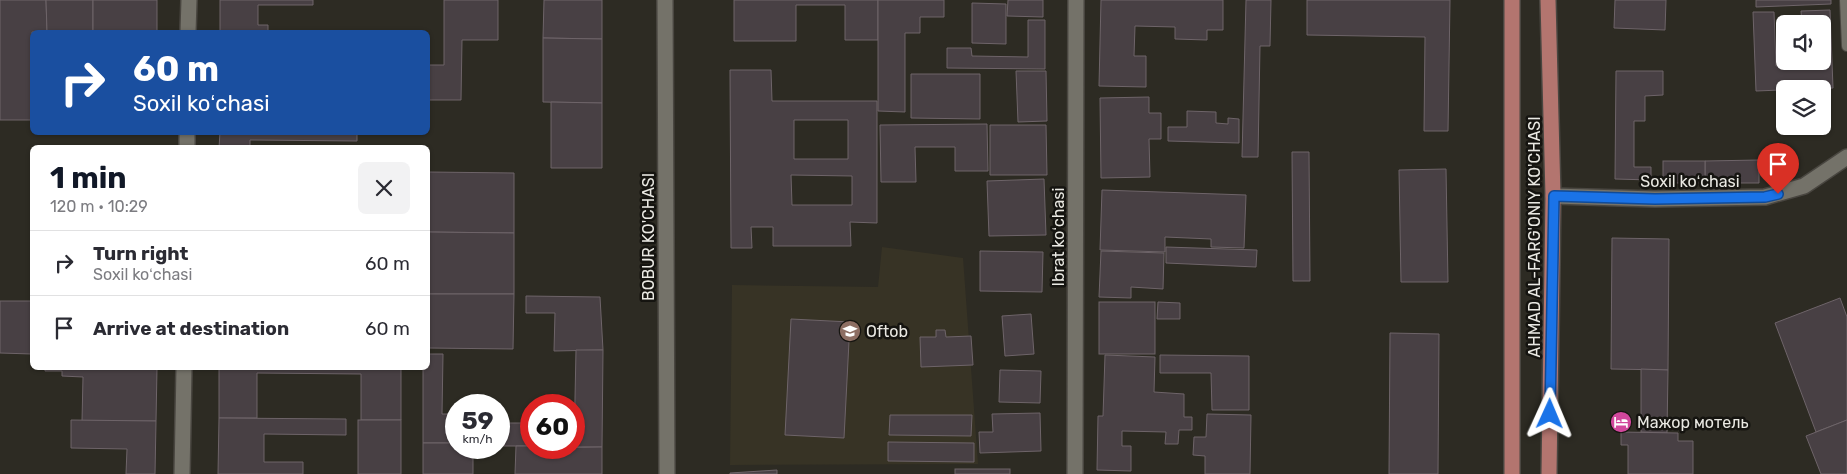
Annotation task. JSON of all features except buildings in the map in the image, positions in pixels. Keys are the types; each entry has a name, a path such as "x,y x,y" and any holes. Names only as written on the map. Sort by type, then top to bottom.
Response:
{"main road":[{"name":"AHMAD AL-FARG'ONIY KO'CHASI","path":"1512,0 1512,474"},
{"name":"AHMAD AL-FARG'ONIY KO'CHASI","path":"1548,0 1554,196 1550,474"}],"street":[{"path":"188,30 189,0"},
{"name":"BOBUR KO'CHASI","path":"665,0 667,474"},
{"name":"Ibrat koʻchasi","path":"1075,474 1076,0"},
{"name":"Soxil koʻchasi","path":"1554,196 1655,199 1765,197 1804,186 1847,156"},
{"path":"182,474 184,370"}],"lane":[{"path":"1845,0 1847,46"}],"shaded area":[{"name":"Oftob","path":"882,247 963,258 978,464 730,465 732,285 878,287"}],"place":[{"name":"Oftob","path":"850,331"},
{"name":"Мажор мотель","path":"1621,422"}],"route":[{"path":"1550,414 1554,196 1655,199 1765,197 1778,194"}]}
